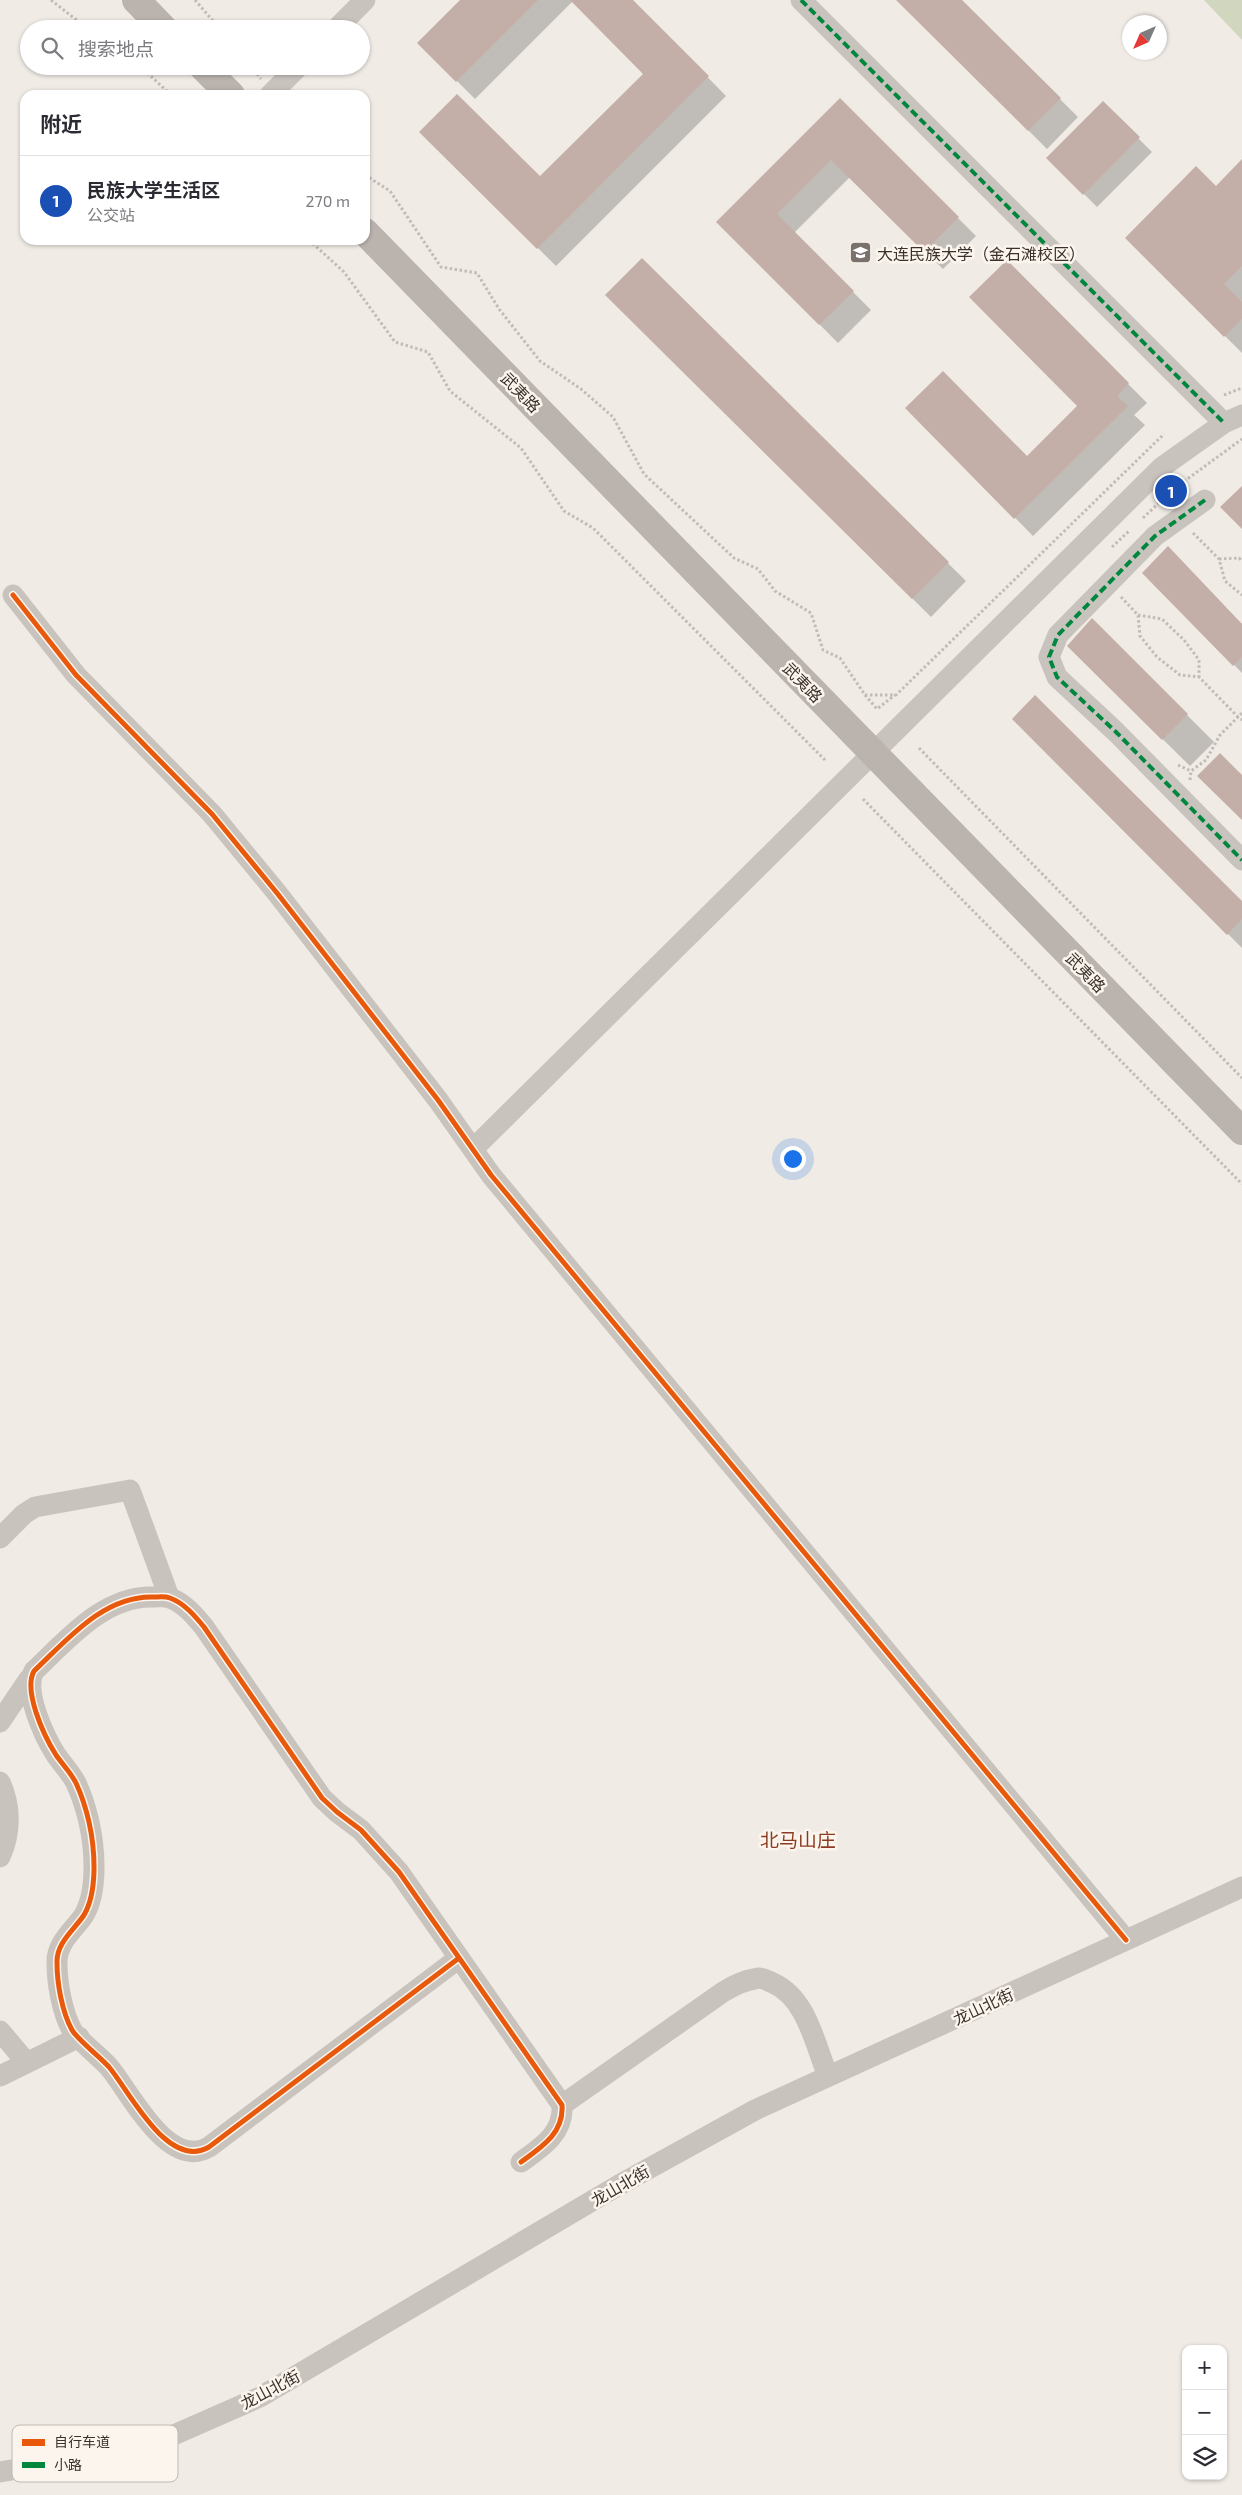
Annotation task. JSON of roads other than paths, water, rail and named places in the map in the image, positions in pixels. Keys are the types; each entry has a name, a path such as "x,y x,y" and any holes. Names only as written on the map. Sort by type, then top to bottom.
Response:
{"main road":[{"path":"136,0 155,20"},
{"path":"211,75 226,90"},
{"name":"武夷路","path":"370,237 1242,1131"}],"street":[{"path":"345,20 364,0"},
{"path":"473,1149 1162,467 1233,419 801,0"},
{"path":"275,90 290,75"},
{"path":"1205,500 1180,521 1155,536 1058,635 1048,657 1057,677 1242,860"},
{"path":"13,595 76,675 212,814 236,842 420,1077 498,1183 1126,1940"},
{"path":"0,1538 24,1514 35,1507 130,1490 169,1597"},
{"path":"0,1722 34,1671 82,1626 102,1611 144,1596 169,1597 190,1610 204,1627 322,1798 361,1830 386,1855 562,2105 563,2118 554,2133 544,2145 522,2162"},
{"path":"30,1679 29,1687 38,1714 55,1754 77,1784 85,1804 90,1828 93,1892 83,1916 66,1936 56,1961 67,2018 72,2031 110,2068 161,2138 176,2147 202,2152 459,1958"},
{"path":"0,1782 5,1793 9,1831 0,1857"},
{"name":"龙山北街","path":"178,2433 260,2397 620,2185 755,2110 1242,1887"},
{"path":"562,2105 723,1992 740,1982 761,1978 779,1986 801,2008 828,2076"},
{"path":"0,2031 27,2063"},
{"path":"0,2076 79,2037"}],"place":[{"name":"大连民族大学（金石滩校区）","path":"861,253"},
{"name":"民族大学生活区","path":"1171,491"}],"district":[{"name":"北马山庄","path":"798,1839"}]}
